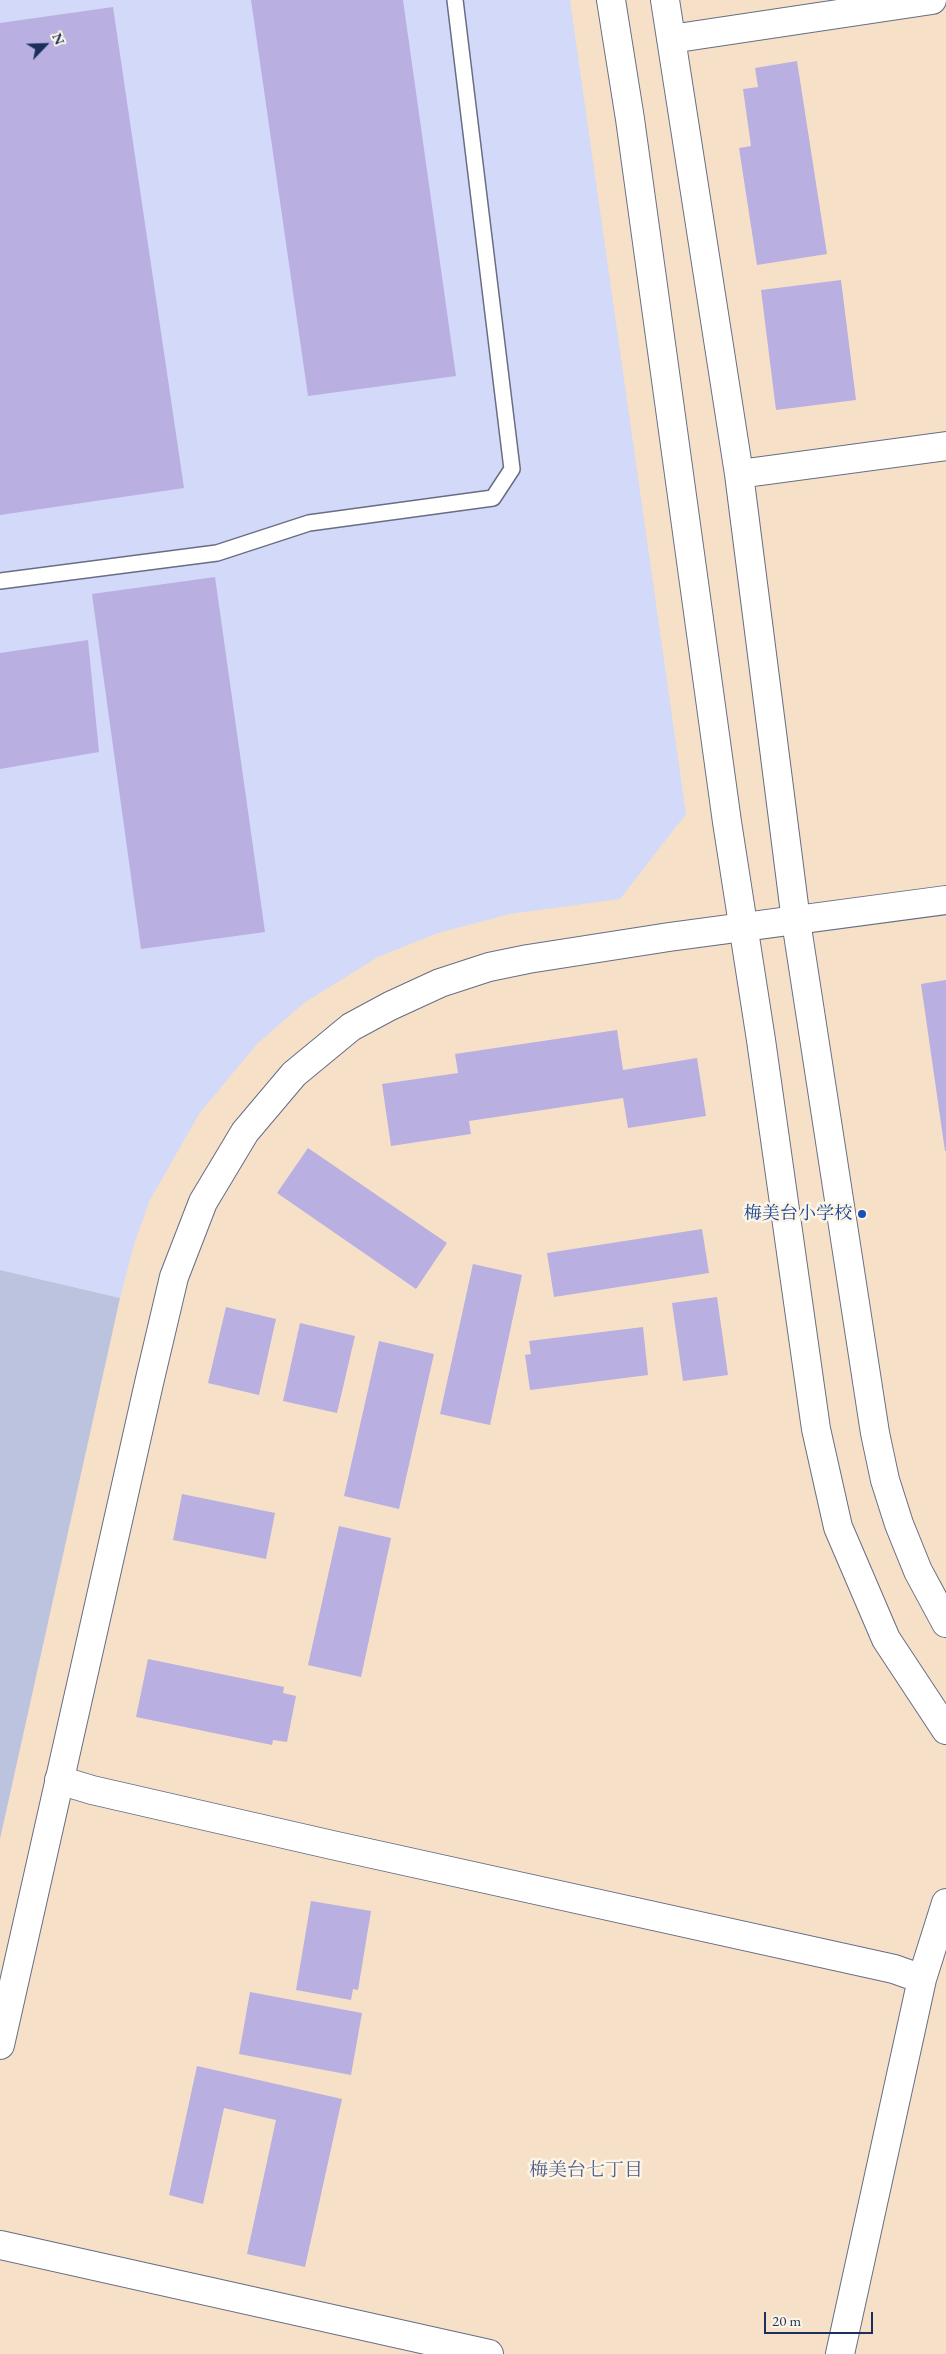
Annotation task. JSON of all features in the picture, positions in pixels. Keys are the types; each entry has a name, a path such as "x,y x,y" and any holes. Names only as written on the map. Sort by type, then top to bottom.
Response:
{"street":[{"path":"610,0 630,119 743,928 761,1040 816,1429 838,1527 886,1639 946,1730"},
{"path":"666,0 739,474 796,921 845,1244 885,1480 899,1524 918,1571 946,1623"},
{"path":"671,39 932,0"},
{"path":"739,474 946,446"},
{"path":"0,2045 174,1277 203,1202 245,1132 294,1074 351,1028 390,1006 440,983 489,967 528,959 669,937 946,900"},
{"path":"59,1780 92,1790 332,1845 894,1969 922,1978"},
{"path":"840,2354 922,1978 946,1903"},
{"path":"0,2245 489,2354"}],"lane":[{"path":"0,580 217,553 309,523 493,498 512,469 455,0"}],"shaded area":[{"path":"0,0 570,0 686,814 620,899 510,914 438,933 378,957 304,1003 257,1044 199,1114 150,1200 135,1241 120,1298 0,1270"},
{"path":"0,1270 120,1298 0,1839"}],"building":[{"path":"251,0 403,0 456,376 308,396"},
{"path":"113,7 184,488 0,515 0,23"},
{"path":"797,61 827,254 757,265 739,148 751,146 743,89 758,87 755,68"},
{"path":"841,280 856,400 776,410 761,290"},
{"path":"215,577 265,932 141,949 92,594"},
{"path":"88,640 99,752 0,769 0,653"},
{"path":"946,980 946,1151 945,1151 921,984"},
{"path":"617,1030 623,1070 697,1058 706,1116 628,1128 623,1098 469,1121 471,1134 391,1146 382,1084 458,1073 455,1054"},
{"path":"308,1148 447,1243 416,1289 277,1193"},
{"path":"702,1229 709,1273 554,1297 547,1253"},
{"path":"473,1264 522,1275 490,1425 440,1414"},
{"path":"717,1297 728,1375 683,1381 672,1303"},
{"path":"226,1307 276,1319 259,1395 208,1383"},
{"path":"300,1323 355,1336 337,1413 283,1401"},
{"path":"643,1327 648,1375 530,1390 525,1355 531,1354 529,1341"},
{"path":"379,1341 434,1354 399,1509 344,1496"},
{"path":"182,1494 275,1513 266,1559 173,1540"},
{"path":"339,1526 391,1538 361,1677 308,1665"},
{"path":"148,1659 284,1687 283,1693 296,1696 287,1742 273,1740 272,1745 136,1717"},
{"path":"311,1901 371,1911 358,1990 353,1989 351,2000 296,1990"},
{"path":"250,1992 362,2013 351,2075 239,2054"},
{"path":"197,2066 342,2099 305,2267 247,2254 276,2120 224,2108 203,2204 169,2195"}],"place":[{"name":"梅美台小学校","path":"862,1214"}],"district":[{"name":"梅美台七丁目","path":"586,2171"}]}
